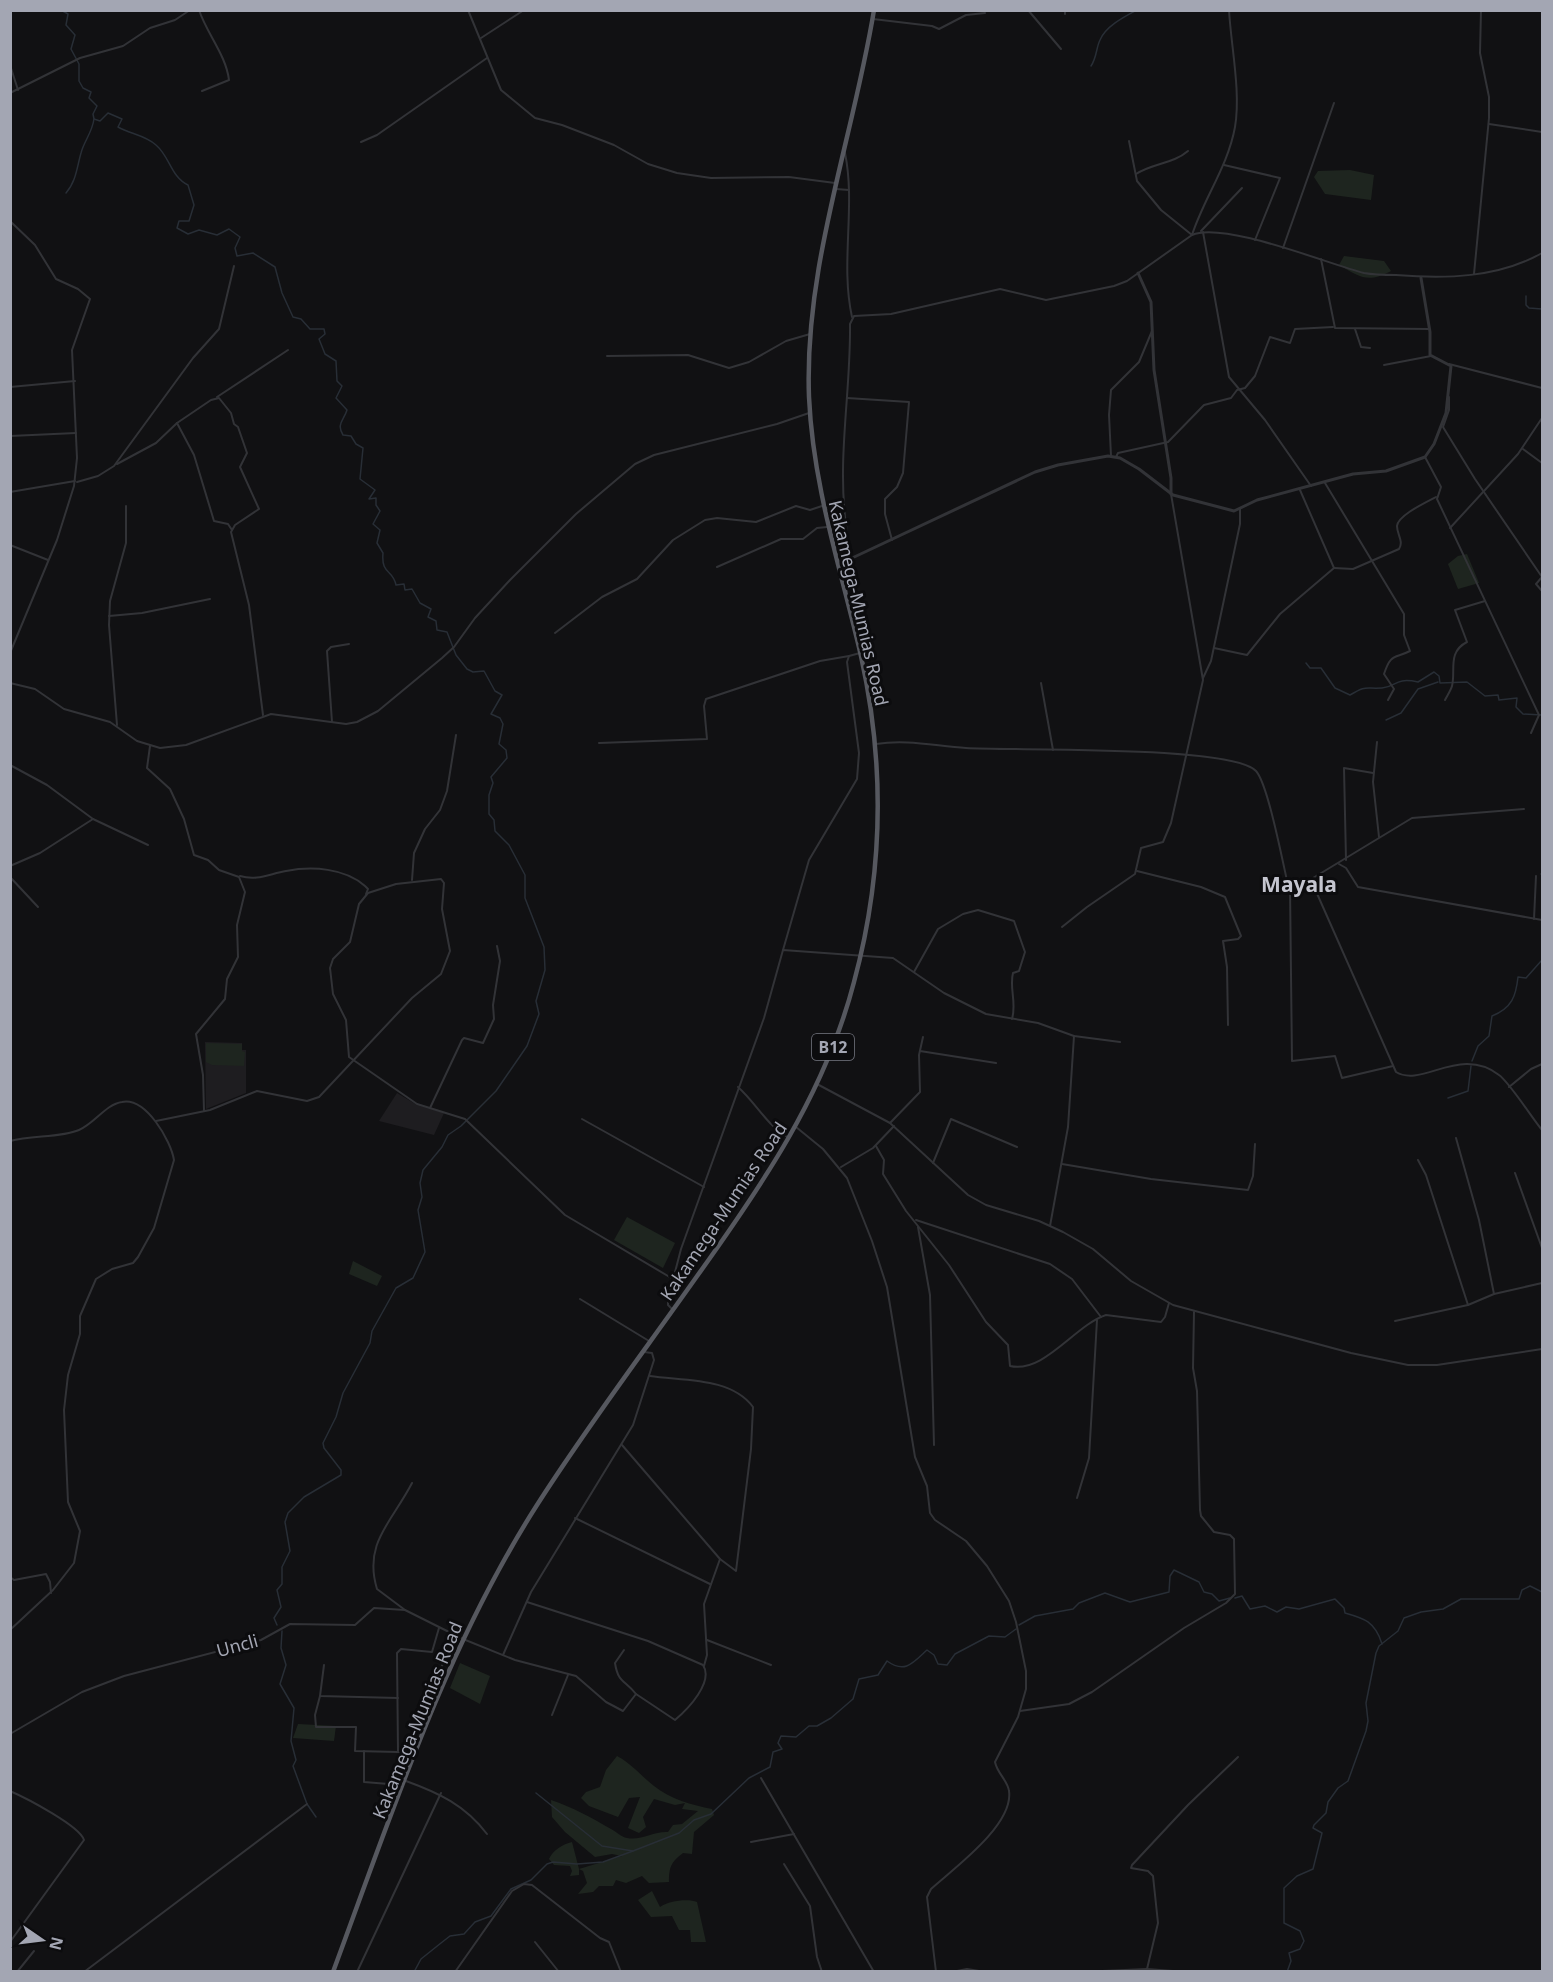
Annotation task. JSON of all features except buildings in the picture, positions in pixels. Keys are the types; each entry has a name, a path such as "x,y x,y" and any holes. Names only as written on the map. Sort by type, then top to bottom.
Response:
{"highway":[{"name":"Kakamega-Mumias Road","path":"333,1971 414,1755 463,1639 537,1505 790,1138 817,1084 842,1021 860,956 871,903 876,850 878,798 876,744 860,653 823,507 810,412 810,334 821,251 845,153 874,10"}],"street":[{"path":"10,93 80,58 109,52 150,28 175,20 190,10"},
{"path":"199,10 206,29 223,60 229,80 202,92"},
{"path":"468,10 505,95 530,115 614,145 648,164 677,173 711,178 789,177 838,183"},
{"path":"480,39 524,10"},
{"path":"1028,10 1061,49"},
{"path":"1192,235 1202,206 1224,165 1236,116 1229,10"},
{"path":"1474,274 1489,124 1489,97 1479,37 1481,10"},
{"path":"873,19 932,26 939,29 966,15 985,13"},
{"path":"361,142 377,135 487,58"},
{"path":"10,65 13,82 18,90"},
{"path":"1283,248 1334,104"},
{"path":"1489,124 1542,132"},
{"path":"1129,141 1137,181 1161,210 1192,235"},
{"path":"1136,174 1146,168 1177,159 1188,151"},
{"path":"845,153 849,190 849,294 852,318 842,459 843,500 851,571 845,595"},
{"path":"1224,165 1280,178 1255,240"},
{"path":"1198,233 1242,188"},
{"path":"836,189 849,190"},
{"path":"10,221 35,244 49,272 56,279 78,289 90,299 73,343 75,482 48,560 10,653"},
{"path":"852,318 902,312 1000,289 1037,299 1050,300 1077,291 1118,285 1192,235 1203,232 1255,240 1369,274 1421,278 1474,274 1523,264 1542,253"},
{"path":"1203,232 1229,377 1265,420 1312,487"},
{"path":"1321,259 1333,327"},
{"path":"114,466 193,358 219,329 234,266"},
{"path":"1138,273 1151,303 1154,370 1166,443 1171,494 1203,680"},
{"path":"1421,278 1431,356"},
{"path":"1114,457 1118,453 1166,443 1204,405 1231,398 1239,389 1245,388 1255,375 1270,337 1290,343 1295,329 1429,328"},
{"path":"1355,329 1361,347 1371,348"},
{"path":"1114,457 1109,415 1111,390 1139,362 1152,331"},
{"path":"607,356 688,356 729,368 749,362 786,341 810,334"},
{"path":"10,492 75,482 103,474 156,443 177,423 288,350"},
{"path":"1384,365 1431,356 1449,364 1542,388"},
{"path":"1449,364 1451,371 1449,410 1443,427 1483,491 1542,577 1536,584 1542,591"},
{"path":"10,387 75,381"},
{"path":"217,397 223,401 234,424 238,427 246,453 240,465 241,471 260,508 232,530"},
{"path":"850,559 1035,472 1058,465 1114,457 1139,469 1171,494 1228,510 1240,509 1251,502 1358,473 1386,471 1425,457 1434,444 1449,397"},
{"path":"848,398 909,402 903,473 897,487 885,500 885,514 891,540"},
{"path":"10,683 35,689 64,709 117,726 137,741 150,746 179,747 263,715 275,714 351,723 378,711 453,648 475,618 537,552 576,514 635,464 654,454 777,424 810,412"},
{"path":"1450,528 1522,449 1542,418"},
{"path":"177,423 194,455 214,521 230,525 232,530 232,541 251,614 263,715"},
{"path":"10,436 76,434"},
{"path":"1522,449 1542,463"},
{"path":"1214,648 1247,655 1280,614 1334,568 1353,569 1400,548 1397,526 1399,520 1436,497 1442,487 1425,457"},
{"path":"1325,483 1404,615 1404,635 1410,651 1395,654 1388,661 1384,674 1394,689 1388,700"},
{"path":"1300,490 1334,568"},
{"path":"1436,497 1539,715 1532,733"},
{"path":"555,633 602,597 637,579 673,540 705,520 717,518 756,522 796,506 810,510 843,500"},
{"path":"117,726 109,616 112,592 126,543 126,506"},
{"path":"1062,927 1137,871 1141,848 1160,844 1169,831 1184,755 1203,680 1214,648 1240,524 1240,509"},
{"path":"717,567 781,539 803,539 817,528 827,527"},
{"path":"10,545 48,560"},
{"path":"840,579 851,571"},
{"path":"109,616 142,613 210,599"},
{"path":"1445,700 1452,686 1451,664 1460,645 1467,642 1455,610 1485,601"},
{"path":"332,722 327,649 349,644"},
{"path":"599,743 706,739 704,706 706,699 820,661 860,653"},
{"path":"673,1310 667,1303 673,1279 738,1087 764,1018 808,860 856,779 859,753 848,673 849,656"},
{"path":"1041,683 1053,750"},
{"path":"412,880 417,847 445,799 452,771 456,735"},
{"path":"876,744 921,742 966,748 1143,751 1220,760 1256,771 1279,841 1290,887 1292,1061 1335,1056 1342,1078 1392,1066"},
{"path":"1377,742 1373,773 1379,837"},
{"path":"150,746 147,768 170,789 184,819 194,855 208,860 219,870 256,879 299,869 341,871 354,877 373,891"},
{"path":"10,765 47,785 93,819 148,845"},
{"path":"1346,860 1344,768 1373,773"},
{"path":"1290,887 1308,882 1413,818 1524,809"},
{"path":"10,866 40,853 93,819"},
{"path":"1339,864 1346,868 1358,887 1542,920"},
{"path":"1137,871 1201,887 1225,897 1241,936 1238,939 1223,941 1228,975 1228,1025"},
{"path":"204,1112 203,1076 196,1039 199,1031 211,1020 225,999 227,979 238,957 237,926 245,892 242,882 236,875"},
{"path":"1534,920 1536,876"},
{"path":"10,877 38,907"},
{"path":"156,1121 204,1112 257,1091 314,1100 323,1094 355,1061 414,996 441,974 450,957 450,945 442,909 443,881 438,879 412,880 366,894"},
{"path":"1308,882 1322,904 1392,1066 1401,1074 1433,1071 1457,1064 1473,1064 1499,1074 1542,1131"},
{"path":"367,888 358,906 349,944 333,959 330,966 333,994 346,1020 349,1057 414,1102 466,1120 565,1215 673,1279"},
{"path":"914,972 936,931 963,914 981,910 1010,917 1016,923 1025,952 1019,971 1013,973 1010,982 1014,1004 1012,1019"},
{"path":"430,1108 462,1040 465,1038 481,1044 491,1027 501,961 497,945"},
{"path":"783,950 893,958 944,993 979,1012 1044,1025 1074,1036 1120,1042"},
{"path":"1050,1226 1070,1113 1074,1036"},
{"path":"891,1123 920,1092 920,1051 923,1037"},
{"path":"920,1051 996,1063"},
{"path":"1509,1087 1531,1069 1542,1064"},
{"path":"817,1084 891,1123 959,1189 977,1201 1050,1226 1093,1249 1131,1281 1169,1303 1194,1312 1361,1356 1408,1365 1437,1365 1542,1349"},
{"path":"738,1087 756,1104 778,1131 790,1138"},
{"path":"10,1141 79,1130 121,1102 135,1104 156,1121 174,1162 153,1230 135,1262 112,1269 96,1279 80,1316 80,1334 68,1375 64,1418 68,1500 78,1525 80,1543 72,1568 51,1593 10,1630"},
{"path":"582,1119 704,1187"},
{"path":"933,1163 951,1119 1017,1147"},
{"path":"840,1168 876,1146 894,1126"},
{"path":"796,1127 819,1145 840,1168 853,1189 886,1287 915,1456 927,1486 930,1513 935,1520 963,1539 974,1550 1006,1596 1013,1613 1027,1676 1020,1711 995,1762 1009,1790 1003,1815 978,1849 931,1889 927,1897 936,1971"},
{"path":"1456,1138 1479,1220 1494,1294"},
{"path":"1062,1164 1151,1179 1248,1190 1253,1176 1255,1144"},
{"path":"876,1146 884,1160 883,1174 913,1220 949,1265 986,1322 1008,1345 1010,1366 1018,1367 1035,1363 1101,1317 1113,1316 1161,1322 1166,1317 1169,1303"},
{"path":"1418,1161 1426,1175 1468,1305"},
{"path":"1515,1173 1542,1248"},
{"path":"913,1220 1050,1263 1072,1279 1101,1317"},
{"path":"917,1224 930,1295 934,1445"},
{"path":"1395,1321 1468,1305 1494,1294 1542,1283"},
{"path":"580,1299 651,1342"},
{"path":"1020,1711 1069,1704 1092,1692 1184,1628 1226,1603 1235,1594 1233,1539 1230,1535 1214,1532 1201,1516 1200,1510 1197,1390 1193,1368 1194,1312"},
{"path":"1077,1498 1089,1458 1097,1320"},
{"path":"503,1655 526,1602 622,1445 638,1414 654,1356 651,1352 644,1352"},
{"path":"622,1445 720,1559 736,1571 751,1449 753,1407 747,1400 719,1385 650,1376"},
{"path":"405,1610 377,1589 372,1560 375,1545 412,1483"},
{"path":"576,1518 710,1584"},
{"path":"624,1650 615,1663 620,1682 675,1720 702,1689 706,1678 704,1666 707,1640 704,1604 720,1559"},
{"path":"10,1577 14,1580 46,1574 50,1582 51,1593"},
{"path":"526,1602 648,1641 704,1666"},
{"name":"Uncli","path":"10,1734 82,1692 135,1673 261,1640 290,1624 355,1625 374,1608 405,1610 463,1639 503,1655 576,1676 606,1702 623,1711 636,1694"},
{"path":"398,1752 398,1650 432,1652 440,1628"},
{"path":"407,1754 412,1737 456,1635"},
{"path":"707,1640 771,1665"},
{"path":"324,1665 315,1715 316,1727 356,1727 355,1751 398,1752 414,1755"},
{"path":"552,1715 568,1675"},
{"path":"433,1688 440,1690"},
{"path":"320,1696 398,1698"},
{"path":"412,1737 420,1740"},
{"path":"364,1751 364,1782 404,1783 441,1793 473,1818 487,1834"},
{"path":"1147,1969 1158,1923 1153,1876 1148,1871 1131,1868 1132,1865 1188,1805 1238,1757"},
{"path":"761,1778 874,1971"},
{"path":"10,1791 61,1819 84,1837 73,1858 10,1942"},
{"path":"357,1971 441,1793"},
{"path":"84,1971 307,1804"},
{"path":"751,1842 794,1834"},
{"path":"784,1864 810,1906 822,1971"},
{"path":"455,1971 512,1890 529,1884 611,1943 621,1971"},
{"path":"535,1942 559,1971"},
{"path":"16,1971 34,1951"},
{"path":"952,1971 967,1969 985,1971"},
{"path":"1080,1971 1147,1969 1186,1971"}],"shaded area":[{"path":"1350,170 1374,175 1371,200 1325,194 1314,177 1318,171"},
{"path":"1344,256 1384,261 1391,271 1370,278 1359,276 1339,265"},
{"path":"1467,554 1479,583 1458,589 1448,564 1458,556"},
{"path":"205,1042 242,1043 242,1050 246,1050 246,1093 206,1109"},
{"path":"206,1043 242,1044 242,1051 245,1052 244,1066 212,1065 206,1062"},
{"path":"397,1093 417,1105 444,1113 434,1135 379,1121"},
{"path":"627,1217 675,1243 663,1268 614,1240"},
{"path":"353,1261 382,1276 377,1286 349,1274"},
{"path":"460,1663 490,1676 480,1704 450,1688"},
{"path":"298,1724 336,1726 334,1741 293,1738"},
{"path":"617,1756 667,1795 712,1809 714,1815 694,1832 692,1854 683,1853 673,1862 669,1882 649,1883 642,1876 626,1883 616,1880 613,1886 599,1886 593,1892 578,1894 587,1883 583,1871 579,1869 622,1856 612,1854 595,1857 565,1832 552,1817 551,1800 582,1813 623,1837 632,1839 668,1832 673,1825 682,1824 698,1811 682,1809 685,1803 675,1805 654,1799 643,1817 646,1827 639,1833 628,1828 640,1797 629,1798 618,1817 589,1806 581,1798 586,1792 600,1787 606,1770"},
{"path":"572,1842 579,1875 570,1876 572,1871 570,1866 554,1865 549,1859 559,1848"},
{"path":"652,1891 660,1907 678,1901 697,1902 706,1942 691,1942 690,1930 679,1930 672,1916 651,1917 638,1900"}],"waterway":[{"path":"61,10 68,14 66,25 75,35 71,49 79,64 79,81 83,88 91,92 89,98 97,106 93,114 94,119 100,121 108,113 122,119 118,127 156,145 165,155 174,172 188,185 194,205 189,221 179,221 177,228 188,234 199,230 217,235 229,229 240,237 235,248 237,256 253,253 275,267 282,293 293,317 301,319 310,329 324,329 325,334 319,339 325,354 336,361 337,381 342,386 336,398 347,410 340,425 341,431 343,435 351,436 356,444 363,448 360,479 375,490 369,499 376,498 376,505 380,511 373,524 380,530 377,543 383,553 385,569 392,576 396,585 404,584 405,590 412,589 420,603 431,609 428,617 436,621 437,630 447,632 456,655 467,669 473,672 484,671 495,691 502,695 491,714 500,718 503,724 499,744 506,750 507,758 491,777 493,783 489,795 489,814 494,820 495,831 509,845 525,875 525,898 544,947 545,970 536,1001 539,1014 527,1046 496,1091 461,1126 448,1135 442,1147 423,1170 420,1183 422,1197 418,1210 425,1252 413,1278 396,1288 372,1331 370,1343 343,1393 336,1417 323,1443 324,1448 341,1470 341,1475 304,1497 288,1513 285,1522 290,1551 282,1567 282,1584 277,1590 281,1607 274,1618 277,1625"},
{"path":"1091,66 1106,30 1137,10"},
{"path":"66,193 74,179 82,149 92,129 94,119"},
{"path":"1526,296 1526,305 1529,308 1542,309"},
{"path":"1306,663 1310,668 1321,668 1335,688 1350,695 1363,689 1387,687 1400,681 1418,682 1434,672 1439,676 1440,683 1467,682 1485,696 1498,695 1499,700 1517,698 1516,707 1523,714 1542,715"},
{"path":"1386,720 1401,713 1418,689 1438,682"},
{"path":"1472,1061 1478,1046 1489,1036 1492,1016 1512,1001 1518,977 1526,978 1542,960"},
{"path":"1448,1098 1468,1091 1471,1066"},
{"path":"1019,1625 1035,1616 1073,1609 1079,1603 1105,1593 1130,1602 1169,1592 1170,1576 1174,1570 1199,1582 1204,1592 1212,1594 1219,1601 1230,1598"},
{"path":"1287,1972 1291,1961 1289,1953 1300,1949 1304,1941 1300,1931 1284,1923 1284,1888 1297,1876 1313,1869 1322,1833 1313,1828 1314,1825 1326,1813 1328,1802 1338,1788 1348,1781 1366,1731 1368,1721 1366,1703 1379,1646 1398,1631 1404,1618 1421,1612 1443,1609 1461,1599 1519,1599 1522,1590 1530,1586 1542,1592"},
{"path":"1235,1598 1242,1596 1250,1609 1265,1606 1277,1612 1286,1607 1299,1609 1335,1599 1344,1608 1345,1613 1363,1619 1372,1625 1382,1644"},
{"path":"536,1793 602,1846 633,1851 679,1833 694,1820 711,1814 749,1778 770,1767 773,1752 782,1749 778,1743 781,1736 796,1737 809,1726 817,1726 831,1718 853,1699 859,1679 878,1675 887,1661 904,1667 913,1663 927,1650 934,1655 938,1664 947,1665 955,1654 989,1636 1005,1637 1016,1629"},
{"path":"282,1631 281,1648 286,1665 280,1684 294,1708 291,1741 296,1760 293,1766 307,1804 316,1817"},
{"path":"414,1972 421,1959 450,1936 464,1934 475,1922 491,1916 511,1889 531,1880 547,1864 603,1862 633,1851"}],"district":[{"name":"Mayala","path":"1299,884"}]}
